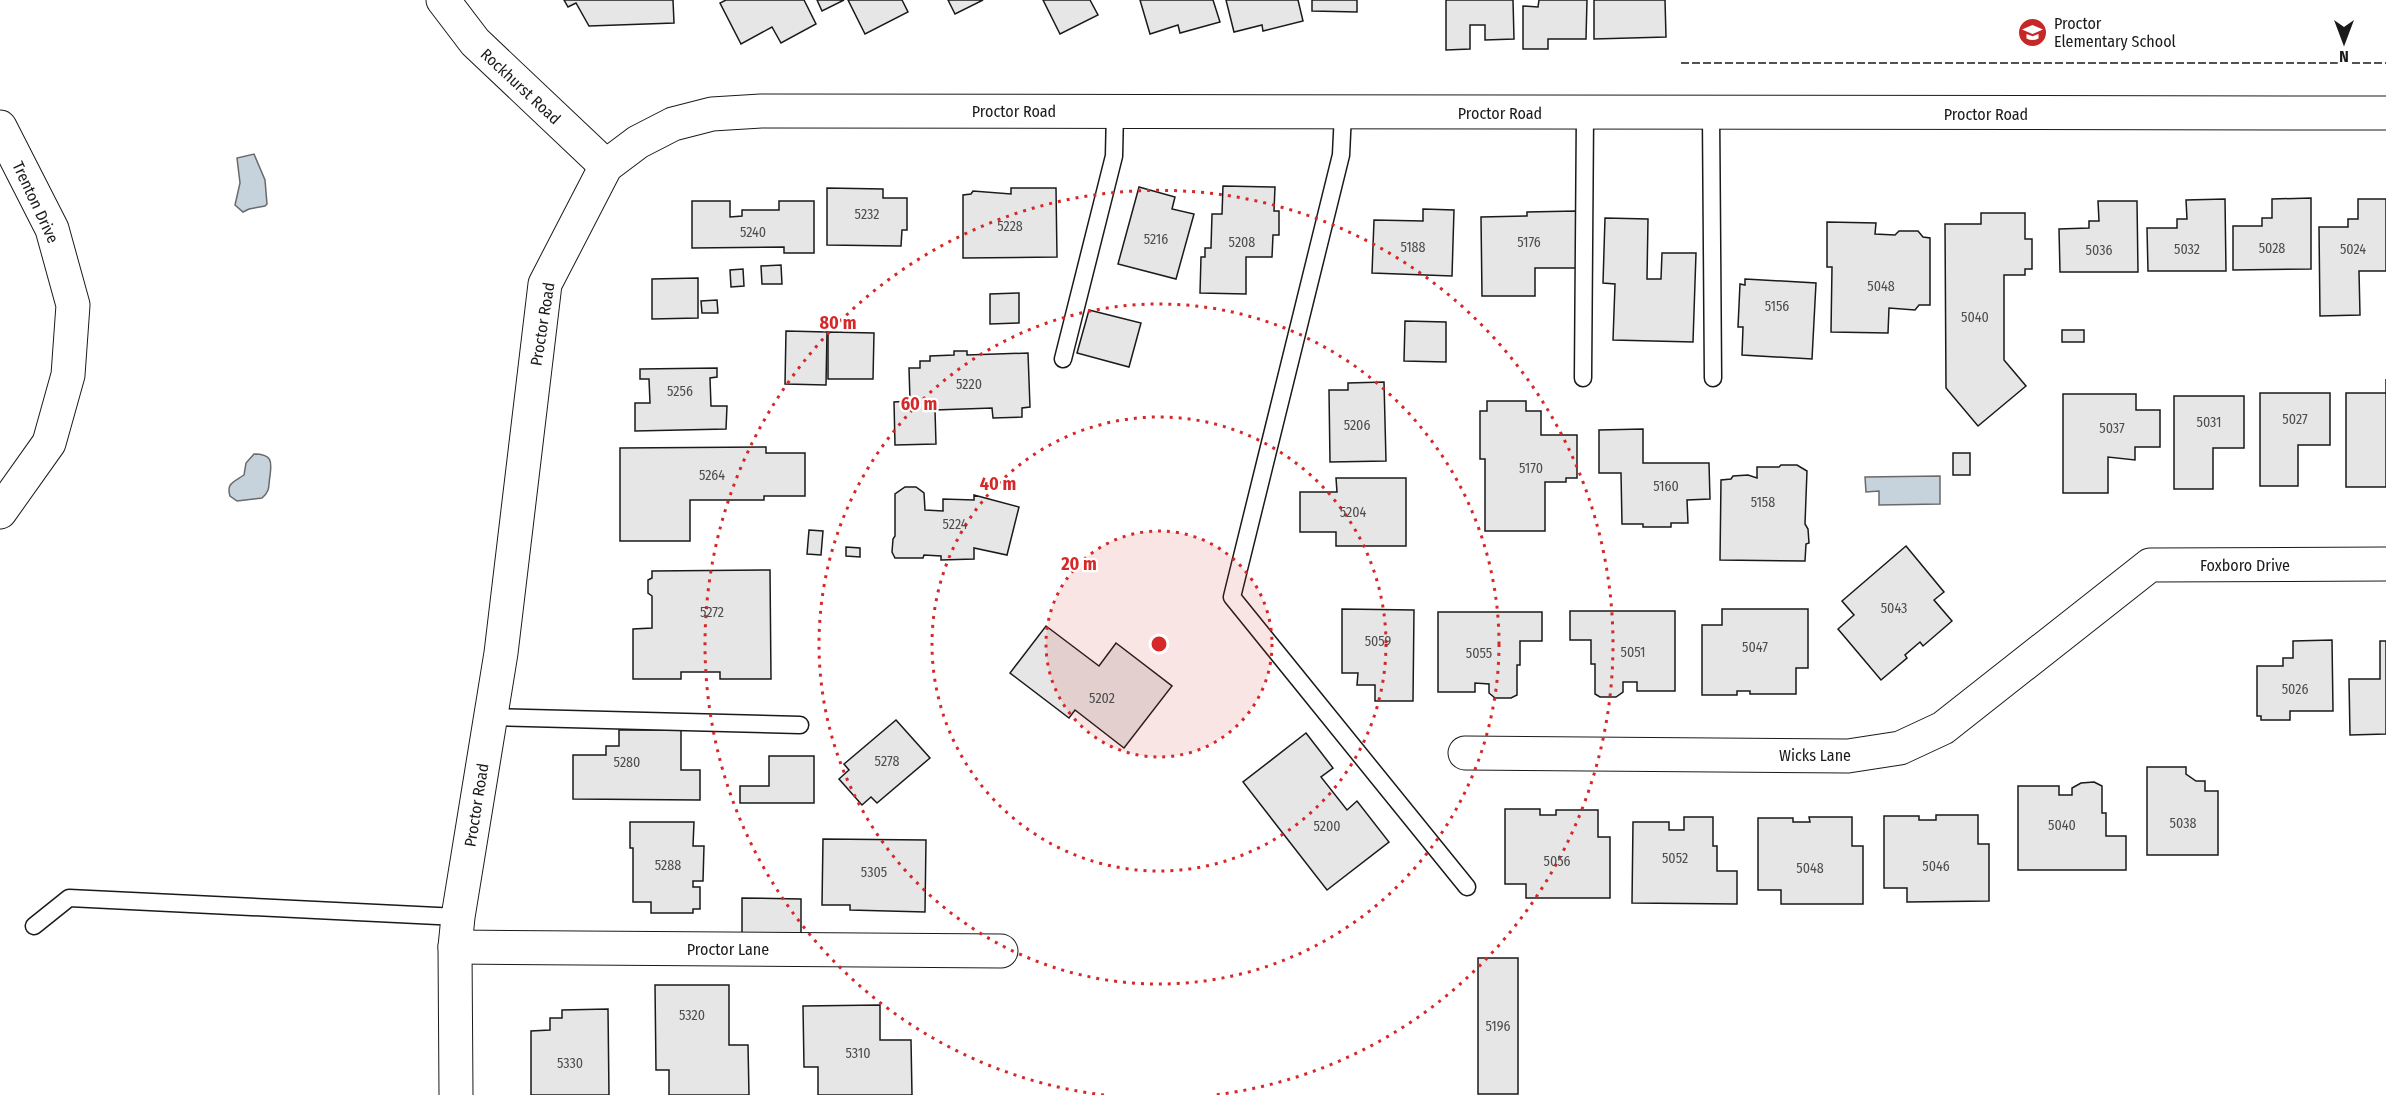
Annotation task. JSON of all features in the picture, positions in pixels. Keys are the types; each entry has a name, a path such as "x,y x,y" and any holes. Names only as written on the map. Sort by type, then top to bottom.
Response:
{"street":[{"name":"Rockhurst Road","path":"443,0 475,42 606,166"},
{"name":"Proctor Road","path":"456,1095 456,932 501,653 545,284 606,166 638,142 673,124 712,114 761,111 1585,114 2386,113"},
{"name":"Trenton Drive","path":"0,127 52,229 73,305 68,375 49,443 0,512"},
{"name":"Foxboro Drive","path":"2114,595 2150,565 2386,564"},
{"name":"Wicks Lane","path":"1465,753 1848,756 1900,748 1943,728 2114,595"},
{"name":"Proctor Lane","path":"456,932 1000,951"}],"lane":[{"path":"1063,359 1114,156 1115,111"},
{"path":"1343,113 1341,155 1232,597 1467,886"},
{"path":"1583,378 1585,114"},
{"path":"1711,114 1713,378"},
{"path":"491,717 800,725"},
{"path":"34,926 69,898 456,932"}],"shaded area":[{"path":"254,154 265,180 267,204 243,212 235,205 240,183 237,158"},
{"path":"254,454 264,455 270,459 268,490 262,498 237,501 230,496 230,485 244,475 246,463"},
{"path":"1940,476 1940,504 1879,505 1879,491 1866,492 1865,477"}],"building":[{"path":"564,0 673,0 674,23 589,26 576,3 568,7"},
{"path":"726,0 804,0 816,24 781,43 772,27 741,44 720,3"},
{"path":"817,0 844,0 822,11"},
{"path":"848,0 902,0 908,12 865,34"},
{"path":"948,0 983,0 955,14"},
{"path":"1043,0 1090,0 1098,15 1060,34"},
{"path":"1140,0 1213,0 1220,22 1180,33 1178,25 1150,34"},
{"path":"1226,0 1298,0 1303,21 1263,31 1262,25 1234,32"},
{"path":"1312,0 1357,0 1357,12 1312,11"},
{"path":"1446,0 1513,0 1514,39 1485,40 1485,25 1470,25 1470,49 1446,50"},
{"path":"1539,0 1587,0 1586,39 1548,39 1548,49 1523,49 1523,6 1538,7"},
{"path":"1594,0 1665,0 1666,37 1594,39"},
{"path":"1223,186 1275,187 1274,211 1279,211 1279,235 1273,235 1272,257 1246,257 1246,294 1200,293 1201,257 1205,257 1205,248 1211,248 1212,214 1222,214"},
{"path":"1139,187 1175,197 1172,209 1194,214 1176,279 1118,264"},
{"path":"827,188 883,189 883,198 907,198 907,230 902,230 901,246 827,245"},
{"path":"1011,188 1056,188 1057,257 963,258 963,195 971,194 973,191 1011,194"},
{"path":"2311,198 2311,269 2233,270 2233,226 2262,226 2262,218 2272,218 2272,199"},
{"path":"2225,199 2226,271 2148,271 2147,228 2177,228 2177,219 2187,219 2186,200"},
{"path":"2358,199 2386,199 2386,271 2359,271 2360,315 2320,316 2319,227 2348,227 2348,219 2358,219"},
{"path":"692,201 730,201 730,217 742,216 742,210 779,210 779,201 814,201 814,253 784,253 784,247 692,248"},
{"path":"2098,201 2137,201 2138,272 2060,272 2059,229 2089,228 2089,221 2099,221"},
{"path":"1423,209 1454,210 1452,276 1372,273 1374,220 1423,221"},
{"path":"1576,211 1576,268 1535,268 1535,296 1482,296 1481,217 1527,216 1527,212"},
{"path":"1981,213 2025,213 2025,239 2032,239 2032,269 2025,269 2025,275 2004,275 2004,360 2026,386 1978,426 1946,388 1945,224 1981,224"},
{"path":"1605,218 1648,219 1647,279 1661,279 1662,253 1696,253 1693,342 1613,340 1615,284 1603,283"},
{"path":"1827,222 1876,223 1875,234 1895,235 1899,231 1918,231 1923,237 1930,238 1930,305 1919,305 1915,310 1889,308 1888,333 1831,332 1832,267 1827,267"},
{"path":"781,265 782,284 762,284 761,266"},
{"path":"743,269 744,286 731,287 730,270"},
{"path":"698,278 698,318 652,319 652,279"},
{"path":"1745,279 1816,283 1812,359 1742,355 1743,327 1738,327 1740,284 1745,285"},
{"path":"1019,293 1019,323 990,324 990,294"},
{"path":"717,300 718,313 702,313 701,301"},
{"path":"1089,310 1141,323 1129,367 1077,353"},
{"path":"1405,321 1446,322 1446,362 1404,361"},
{"path":"2062,330 2084,330 2084,342 2062,342"},
{"path":"786,331 827,332 826,385 785,384"},
{"path":"828,332 874,333 873,379 828,379"},
{"path":"954,351 967,351 967,355 1028,353 1030,407 1022,408 1022,417 993,418 992,408 935,410 936,444 895,445 894,402 910,401 909,368 920,368 920,361 930,361 930,356 954,355"},
{"path":"717,368 717,377 710,378 711,406 727,406 726,429 635,431 635,403 650,403 649,379 640,379 640,369"},
{"path":"1384,382 1386,461 1330,462 1329,390 1348,390 1348,383"},
{"path":"2260,393 2330,393 2330,445 2298,445 2298,486 2260,486"},
{"path":"2346,393 2386,393 2386,487 2346,487"},
{"path":"2063,394 2136,394 2136,410 2160,410 2160,447 2135,447 2135,460 2108,457 2108,493 2063,493"},
{"path":"2174,396 2244,396 2244,448 2213,448 2213,489 2174,489"},
{"path":"1487,401 1526,401 1526,411 1541,411 1541,435 1577,435 1577,478 1566,478 1566,482 1545,482 1545,531 1485,531 1485,459 1480,459 1480,411 1487,411"},
{"path":"1643,429 1643,463 1709,463 1710,499 1687,500 1688,523 1671,523 1671,527 1622,524 1621,473 1599,473 1599,430"},
{"path":"766,447 766,453 805,453 805,496 764,496 764,500 690,500 690,541 620,541 620,448"},
{"path":"1953,453 1970,453 1970,475 1953,475"},
{"path":"1797,465 1807,471 1805,524 1808,529 1809,543 1806,544 1805,561 1720,560 1721,480 1748,475 1757,478 1757,467 1779,467"},
{"path":"1336,478 1406,478 1406,546 1336,546 1336,532 1300,532 1300,492 1337,492"},
{"path":"905,487 916,487 924,493 925,510 943,511 943,499 974,500 974,495 1019,507 1007,555 974,548 974,559 941,560 941,556 924,555 923,558 895,558 892,552 895,536 895,494"},
{"path":"809,530 823,531 821,555 807,554"},
{"path":"1906,546 1944,592 1934,600 1952,621 1923,646 1920,642 1905,655 1907,658 1881,680 1838,629 1854,615 1842,601"},
{"path":"846,547 860,548 860,557 846,556"},
{"path":"770,570 771,679 720,679 720,672 681,672 681,679 633,679 633,629 652,628 652,596 648,593 648,580 652,578 652,571"},
{"path":"1342,609 1414,610 1413,701 1375,701 1375,685 1357,685 1358,673 1342,673"},
{"path":"1722,609 1808,609 1808,668 1796,668 1796,694 1750,694 1750,691 1737,691 1737,695 1702,695 1702,625 1722,625"},
{"path":"1570,611 1675,611 1675,691 1637,691 1637,682 1623,682 1623,692 1616,697 1600,697 1595,694 1595,664 1591,664 1591,640 1570,640"},
{"path":"1438,612 1542,612 1542,641 1520,641 1517,695 1511,698 1495,698 1489,693 1489,684 1475,683 1475,692 1438,692"},
{"path":"1046,626 1099,666 1116,643 1172,686 1124,748 1075,710 1069,718 1010,673"},
{"path":"2332,640 2333,711 2290,711 2290,720 2261,720 2261,716 2257,716 2257,666 2283,666 2283,658 2293,658 2293,641"},
{"path":"2380,641 2386,641 2386,734 2350,735 2349,679 2380,679"},
{"path":"896,720 930,758 877,803 871,797 862,805 839,779 849,770 844,764"},
{"path":"619,730 681,730 681,770 700,770 700,800 573,799 573,755 606,755 606,746 619,746"},
{"path":"1306,733 1333,768 1321,777 1347,810 1357,801 1389,842 1327,890 1243,782"},
{"path":"769,756 814,756 814,803 740,803 740,786 769,786"},
{"path":"2147,767 2186,767 2186,774 2196,781 2205,781 2205,791 2218,791 2218,855 2147,855"},
{"path":"2094,782 2102,786 2102,813 2106,813 2106,836 2126,836 2126,870 2018,870 2018,786 2059,786 2059,795 2072,795 2072,788 2081,783"},
{"path":"1505,809 1540,809 1540,815 1556,815 1556,810 1598,810 1598,837 1610,837 1610,898 1526,898 1526,884 1505,884"},
{"path":"1936,815 1978,815 1978,844 1989,844 1989,901 1907,902 1907,888 1884,888 1884,816 1919,816 1919,820 1936,820"},
{"path":"1684,817 1713,817 1713,846 1717,846 1717,871 1737,871 1737,904 1632,903 1633,822 1669,822 1669,830 1684,830"},
{"path":"1809,817 1852,817 1852,846 1863,846 1863,904 1781,904 1781,890 1758,890 1758,818 1793,818 1793,822 1810,822"},
{"path":"630,822 694,822 693,846 704,846 703,881 693,881 693,887 700,887 700,909 693,909 693,913 651,913 651,902 633,902 633,848 630,848"},
{"path":"823,839 926,840 925,912 850,910 850,905 822,905"},
{"path":"742,898 801,899 801,936 742,936"},
{"path":"1478,958 1518,958 1518,1094 1478,1094"},
{"path":"655,985 729,985 729,1045 748,1045 749,1095 669,1095 669,1070 656,1070"},
{"path":"880,1005 880,1040 911,1040 912,1095 818,1095 818,1067 804,1067 803,1006"},
{"path":"608,1009 609,1095 531,1095 531,1031 550,1030 550,1018 562,1018 562,1010"}],"fence":[{"path":"1681,63 2386,63"}],"place":[{"name":"Proctor Elementary School","path":"2033,32"}]}
